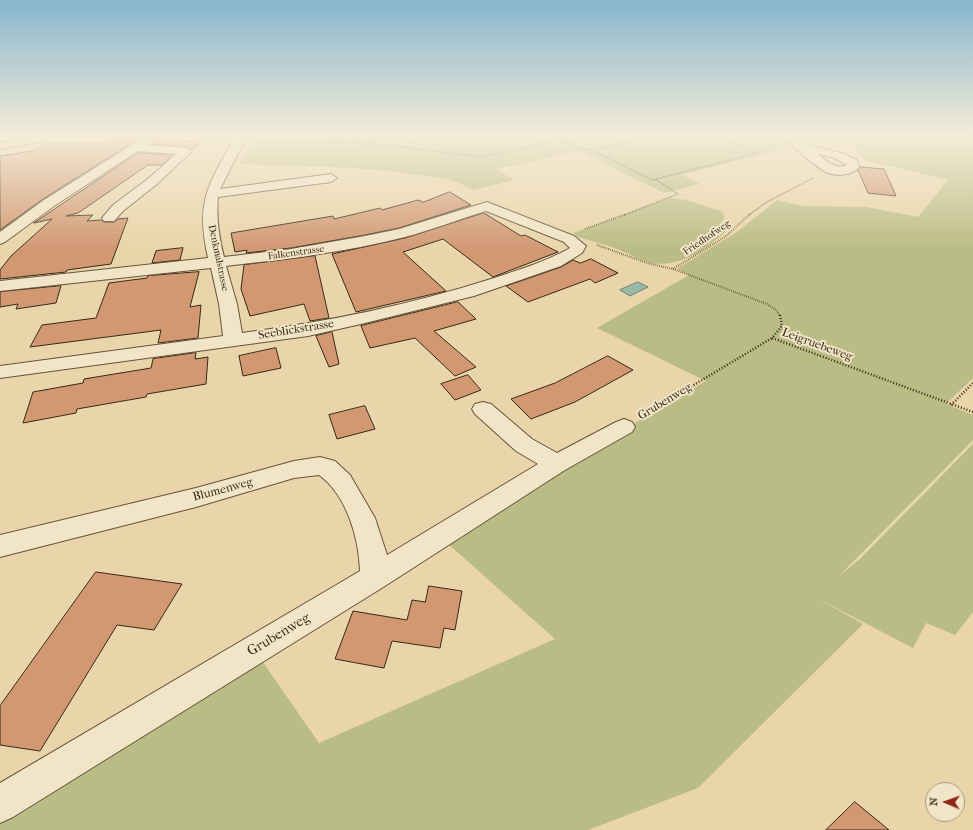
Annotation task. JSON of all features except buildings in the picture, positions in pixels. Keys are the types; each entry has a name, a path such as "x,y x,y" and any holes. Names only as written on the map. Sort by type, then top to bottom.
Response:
{"street":[{"path":"0,239 49,202 95,174"},
{"path":"109,218 118,208 161,174"},
{"name":"Denkmalstrasse","path":"222,174 212,194 209,211 210,230 233,323 233,340"},
{"path":"212,194 331,178"},
{"name":"Falkenstrasse","path":"0,286 291,254 402,233 487,206 564,236 574,241 578,246"},
{"name":"Seeblickstrasse","path":"0,372 308,330 361,319 468,292 555,263 575,253 578,246"},
{"path":"483,409 524,445 557,464"},
{"name":"Grubenweg","path":"0,804 375,577 557,464 624,427"},
{"name":"Blumenweg","path":"0,546 230,488 290,471 309,467 325,467 338,476 345,486 357,510 373,552 375,577"}],"path":[{"path":"639,174 652,180 676,174"},
{"name":"Friedhofweg","path":"673,269 725,237 752,212 765,203 821,174"},
{"path":"564,236 678,194 655,179"},
{"name":"Leigruebeweg","path":"578,246 599,245 647,263 673,269 775,308 782,319 782,326 772,338 973,412"},
{"name":"Grubenweg","path":"624,427 772,338"},
{"path":"951,405 973,383"}],"green space":[{"path":"410,174 504,174 514,180 473,190 451,180"},
{"path":"625,174 687,174 682,175 700,184 664,193"},
{"path":"922,174 973,174 973,378 946,404 973,415 973,440 837,578 861,558 973,444 973,612 955,635 926,623 913,648 817,598 863,624 698,788 588,830 0,830 0,816 262,661 319,743 555,639 447,543 562,466 706,381 597,328 689,275 677,269 737,232 777,200 802,206 866,207 918,217 948,180"},
{"path":"670,198 687,200 723,212 724,219 719,226 725,232 710,245 691,256 671,263 661,264 642,261 617,249 576,236 573,233"}],"shaded area":[{"path":"638,282 648,287 630,296 620,290"}]}
